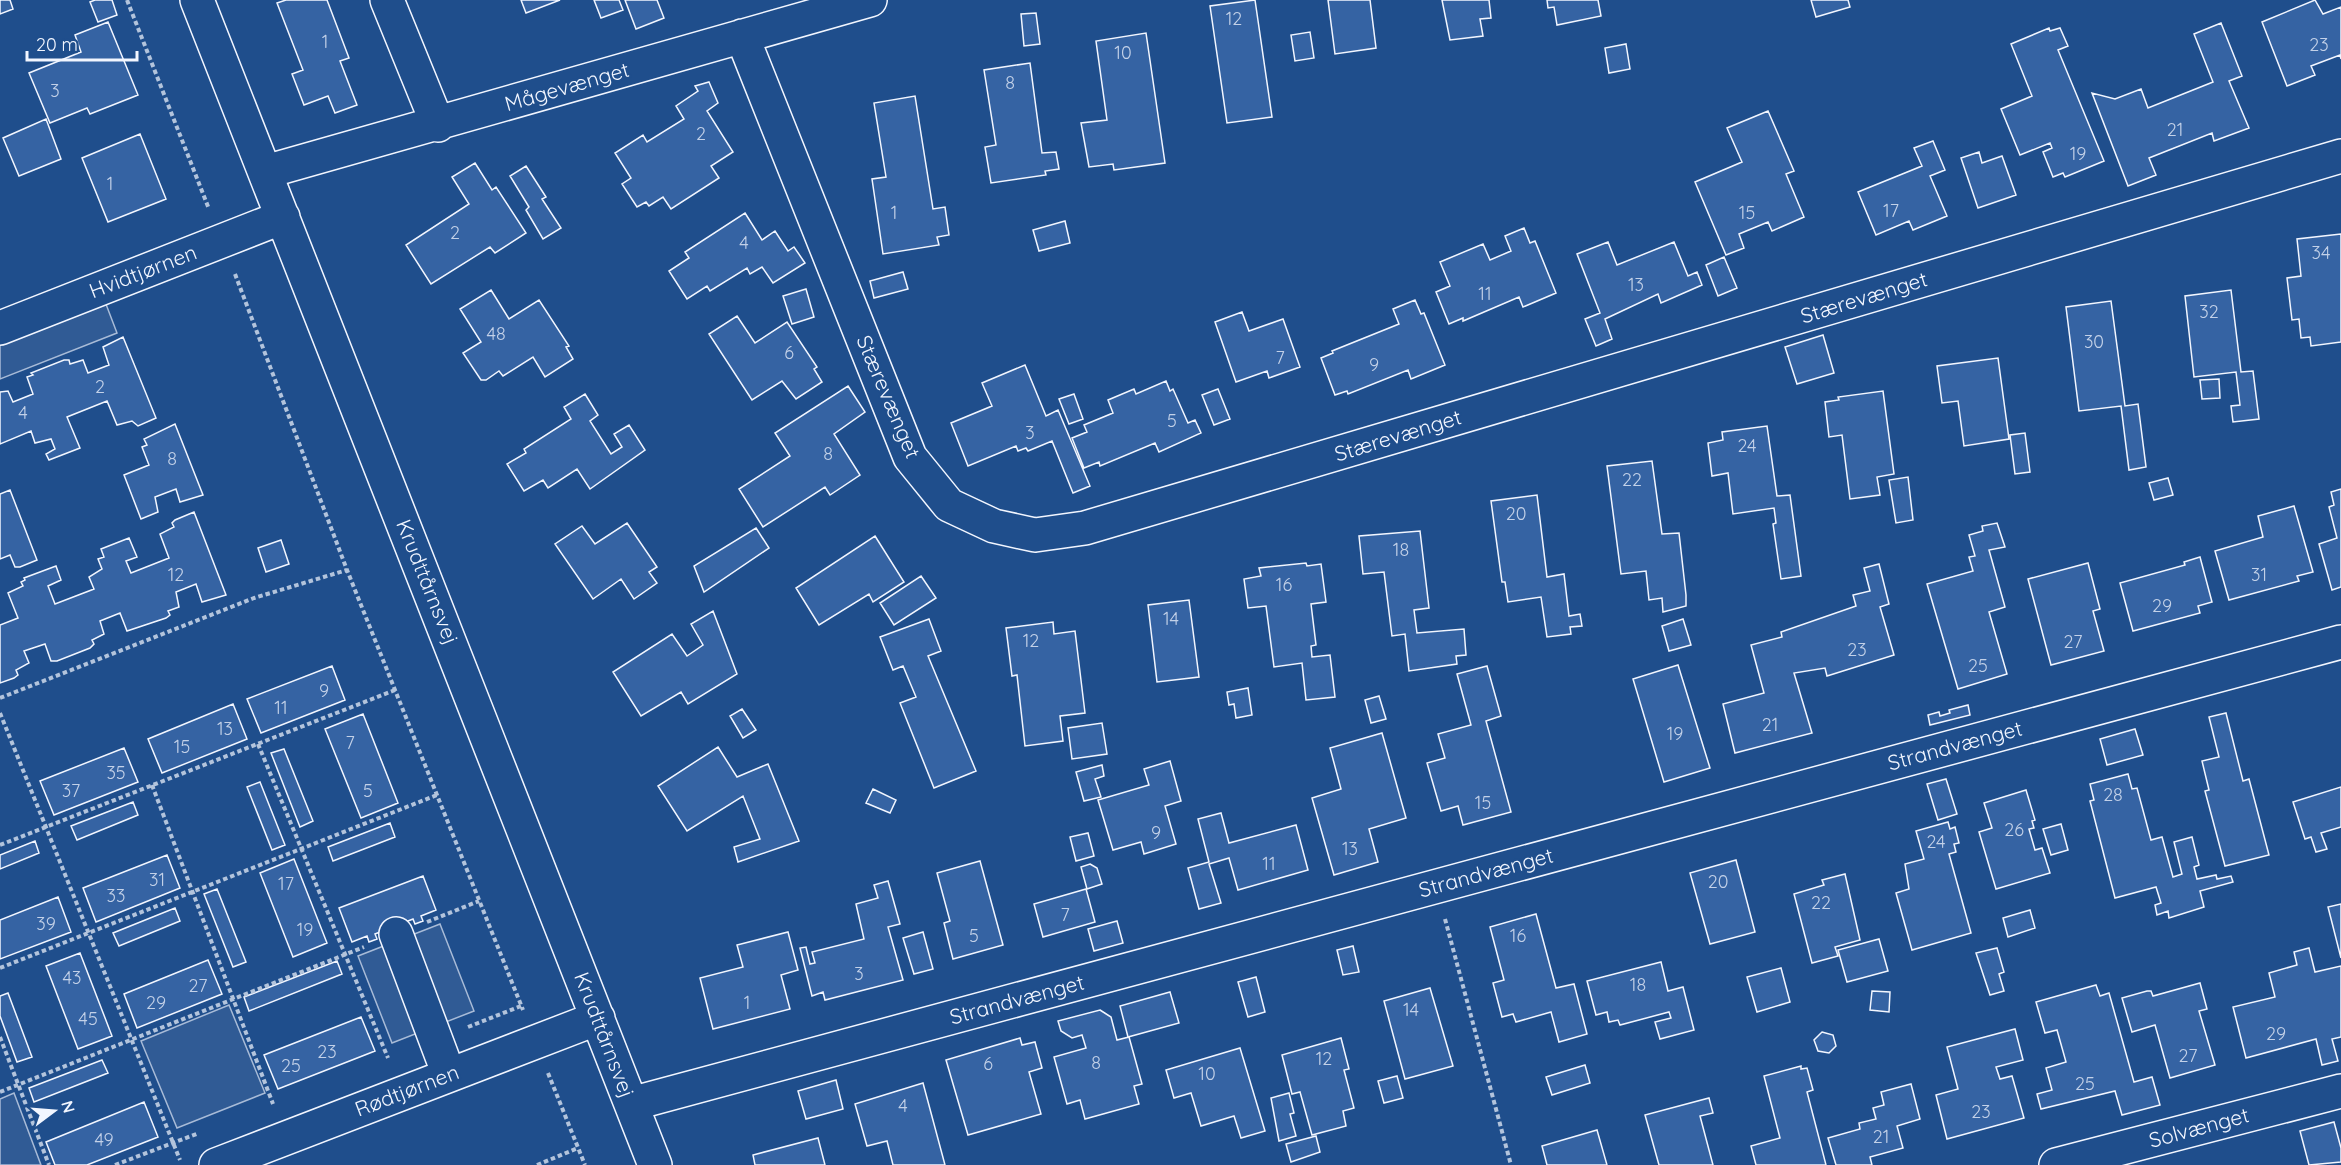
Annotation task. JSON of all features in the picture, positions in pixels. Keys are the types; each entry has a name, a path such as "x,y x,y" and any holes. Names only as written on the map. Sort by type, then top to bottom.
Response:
{"street":[{"name":"Krudttårnsvej","path":"197,0 655,1165"},
{"path":"387,0 438,125"},
{"name":"Mågevænget","path":"265,172 438,125 870,0"},
{"name":"Stærevænget","path":"742,36 910,457 949,505 994,526 1035,535 1085,528 2341,156"},
{"name":"Hvidtjørnen","path":"1,324 283,217"},
{"name":"Strandvænget","path":"632,1104 2341,642"},
{"path":"396,934 449,1075"},
{"name":"Rødtjørnen","path":"216,1165 598,1018"},
{"name":"Solvænget","path":"2056,1165 2341,1091"}],"path":[{"path":"127,0 222,241 347,570 585,1165"},
{"path":"0,698 254,598 347,570"},
{"path":"0,845 395,690"},
{"path":"0,713 182,1165"},
{"path":"258,744 388,1058"},
{"path":"152,785 273,1104"},
{"path":"0,968 437,795"},
{"path":"1437,886 1511,1165"},
{"path":"0,1092 479,901"},
{"path":"0,1037 49,1165"},
{"path":"537,1165 578,1148"}],"shaded area":[{"path":"96,278 117,333 0,379 0,316"},
{"path":"440,924 474,1011 392,1043 358,956"},
{"path":"229,1005 265,1093 177,1128 141,1041"},
{"path":"14,1093 41,1165 0,1165 0,1099"}],"building":[{"path":"0,0 10,0 13,9 0,14"},
{"path":"112,0 117,15 98,22 90,2"},
{"path":"286,0 327,0 349,58 340,61 357,105 335,113 328,96 304,105 292,74 303,70 277,3"},
{"path":"521,0 560,0 526,13"},
{"path":"594,0 619,0 623,10 601,18"},
{"path":"625,0 657,0 664,18 636,29"},
{"path":"1255,0 1272,117 1227,123 1210,6"},
{"path":"1328,0 1370,0 1376,48 1335,54"},
{"path":"1442,0 1489,0 1491,18 1480,19 1483,36 1450,40"},
{"path":"1547,0 1598,0 1601,16 1557,25 1554,7 1548,8"},
{"path":"1811,0 1848,0 1850,7 1816,17"},
{"path":"2315,0 2323,14 2341,7 2341,59 2340,55 2311,66 2315,75 2287,86 2262,22"},
{"path":"1036,13 1040,44 1024,46 1021,14"},
{"path":"108,22 138,95 90,114 87,108 50,123 29,73 81,52 75,35"},
{"path":"2221,23 2242,76 2229,81 2249,128 2214,141 2212,133 2149,158 2156,175 2128,186 2092,93 2115,99 2141,89 2148,108 2213,82 2194,34"},
{"path":"2049,28 2050,31 2060,28 2068,46 2058,50 2104,161 2065,177 2063,173 2053,177 2043,152 2052,148 2050,143 2020,155 2001,109 2032,96 2011,44"},
{"path":"1310,32 1314,58 1295,61 1291,35"},
{"path":"1146,33 1165,163 1114,170 1113,164 1089,167 1081,123 1107,120 1096,41"},
{"path":"1626,44 1630,69 1609,73 1605,48"},
{"path":"1030,63 1042,153 1056,152 1059,169 1045,171 1046,175 991,183 985,147 996,145 984,70"},
{"path":"709,82 718,103 707,111 733,152 711,166 719,178 671,209 663,197 649,206 646,202 637,207 622,184 631,178 615,153 643,135 647,142 684,119 676,106 698,91 695,86"},
{"path":"915,96 933,209 945,207 949,235 937,237 939,245 883,254 872,179 886,177 874,103"},
{"path":"1768,111 1794,171 1786,174 1804,217 1772,231 1768,222 1739,234 1744,248 1726,255 1695,182 1742,162 1727,128"},
{"path":"46,119 61,159 19,176 3,138"},
{"path":"140,134 166,199 108,222 82,158"},
{"path":"1933,141 1945,170 1930,176 1947,216 1913,230 1909,221 1876,235 1858,192 1922,166 1914,148"},
{"path":"1979,152 1982,163 2002,156 2016,195 1978,208 1961,158"},
{"path":"475,163 492,190 496,187 526,233 495,253 490,247 431,284 406,245 469,204 452,177"},
{"path":"526,166 546,197 542,199 561,228 543,239 526,210 529,207 510,176"},
{"path":"745,213 762,240 775,231 788,251 794,247 805,263 773,283 762,267 750,274 747,268 710,291 707,286 687,299 669,271 689,258 685,252"},
{"path":"1065,221 1070,243 1039,251 1033,230"},
{"path":"1524,228 1530,243 1535,241 1556,293 1523,307 1519,297 1463,321 1463,318 1449,324 1436,292 1450,286 1440,262 1483,244 1490,260 1511,251 1505,236"},
{"path":"2341,234 2341,342 2311,346 2310,337 2301,338 2299,319 2292,320 2287,278 2301,276 2297,239"},
{"path":"1608,242 1617,265 1674,242 1688,276 1697,272 1702,285 1661,303 1658,294 1605,319 1612,339 1596,346 1585,319 1600,313 1577,254"},
{"path":"1724,257 1737,288 1718,296 1706,265"},
{"path":"903,272 908,289 874,298 870,281"},
{"path":"806,289 814,317 792,324 783,296"},
{"path":"491,290 509,319 539,300 569,346 566,347 573,359 545,377 533,357 503,376 499,371 486,380 481,380 463,353 481,342 460,309"},
{"path":"2231,290 2241,372 2253,371 2259,419 2233,422 2231,406 2240,405 2236,372 2194,377 2185,296"},
{"path":"1415,300 1421,314 1424,313 1445,365 1411,379 1408,370 1348,394 1347,391 1335,395 1321,358 1333,353 1332,351 1399,324 1393,309"},
{"path":"2111,301 2125,406 2138,404 2146,467 2129,470 2121,406 2079,411 2066,307"},
{"path":"1242,312 1249,331 1283,319 1300,367 1269,378 1267,371 1236,382 1215,322"},
{"path":"737,316 755,343 787,322 817,367 814,369 822,382 796,399 782,381 752,400 709,334"},
{"path":"1823,335 1834,373 1797,384 1785,347"},
{"path":"123,337 156,418 138,426 132,421 117,425 107,401 67,417 80,448 49,460 46,454 55,449 51,439 35,443 31,431 0,444 0,392 8,391 13,402 33,394 27,377 33,375 31,373 64,360 69,360 70,364 83,360 88,373 109,365 103,347"},
{"path":"1998,358 2009,439 1964,446 1958,401 1942,403 1937,366"},
{"path":"1025,365 1046,416 1058,410 1090,486 1073,493 1052,441 1028,451 1026,448 1018,451 1016,446 968,466 951,423 992,406 982,383"},
{"path":"2219,379 2220,398 2202,399 2200,380"},
{"path":"1166,381 1170,391 1173,389 1188,423 1195,420 1201,433 1159,452 1155,443 1100,466 1099,462 1084,468 1072,438 1087,432 1084,425 1113,413 1108,400 1134,389 1136,394"},
{"path":"848,386 865,412 834,434 860,475 830,495 825,487 763,527 739,489 790,456 775,433"},
{"path":"1218,389 1230,419 1214,425 1202,395"},
{"path":"1883,391 1894,474 1877,477 1880,495 1850,499 1842,435 1829,437 1825,402 1839,400 1838,397"},
{"path":"585,394 598,415 590,421 611,454 622,447 614,434 629,425 645,450 590,489 577,469 548,488 543,480 524,491 507,464 526,453 524,449 571,419 564,407"},
{"path":"1074,394 1083,419 1069,424 1059,399"},
{"path":"175,424 203,495 180,502 176,489 155,497 158,512 141,519 124,475 149,465 142,447 147,445 144,439"},
{"path":"1767,426 1777,496 1790,495 1801,576 1781,579 1773,524 1776,523 1774,508 1733,514 1728,473 1712,476 1708,443 1723,440 1722,432"},
{"path":"2025,433 2030,472 2015,474 2010,435"},
{"path":"1652,461 1662,534 1679,533 1686,595 1686,606 1663,612 1662,598 1649,600 1646,571 1621,574 1607,466"},
{"path":"1908,477 1913,520 1896,523 1889,480"},
{"path":"2168,478 2173,495 2154,500 2149,483"},
{"path":"2341,489 2341,587 2332,590 2319,544 2337,538 2329,507 2334,505 2331,492"},
{"path":"10,490 37,560 20,567 15,567 10,555 0,559 0,494"},
{"path":"1537,495 1547,577 1564,574 1569,616 1580,614 1582,626 1570,627 1571,634 1547,637 1541,597 1508,602 1505,582 1502,582 1491,501"},
{"path":"2294,506 2313,572 2297,576 2299,581 2229,600 2215,551 2263,537 2258,516"},
{"path":"194,512 226,595 202,602 196,584 176,592 179,607 168,611 170,615 166,618 127,631 120,613 100,621 104,634 92,640 94,644 90,648 57,661 51,661 45,644 24,651 29,663 16,670 18,675 14,678 0,683 0,625 18,618 8,593 23,586 21,582 25,580 24,578 56,566 61,580 48,586 55,604 94,589 89,577 102,569 98,559 104,557 101,549 129,538 137,557 126,561 131,573 169,558 160,534 174,527 172,523 175,520"},
{"path":"627,523 657,567 649,572 657,583 634,599 621,579 593,599 555,544 582,526 595,544"},
{"path":"1997,523 2005,547 1989,550 2005,607 1989,612 2007,674 1958,689 1927,584 1973,571 1969,557 1975,556 1969,535 1983,531 1982,526"},
{"path":"756,528 769,548 704,592 694,566"},
{"path":"1420,531 1429,608 1414,610 1417,633 1464,629 1466,655 1456,656 1457,664 1409,671 1405,634 1392,636 1384,572 1363,574 1359,536"},
{"path":"875,536 904,582 873,602 869,594 819,625 796,588"},
{"path":"281,540 289,564 266,572 258,548"},
{"path":"2200,557 2212,602 2198,606 2200,613 2133,631 2120,583 2185,565 2184,562"},
{"path":"1306,563 1307,566 1321,564 1326,602 1311,604 1316,645 1311,646 1312,657 1330,655 1335,697 1306,700 1302,663 1274,667 1266,606 1248,608 1244,579 1261,576 1259,568"},
{"path":"2088,563 2100,609 2093,611 2104,651 2051,665 2028,579"},
{"path":"1879,564 1889,604 1880,607 1894,655 1827,676 1825,668 1794,673 1812,733 1735,753 1723,704 1764,693 1751,645 1782,637 1781,632 1856,606 1853,595 1870,591 1864,568"},
{"path":"921,576 936,598 894,625 880,603"},
{"path":"1189,600 1199,677 1157,682 1148,605"},
{"path":"713,611 737,674 688,704 681,692 641,716 613,672 672,634 687,656 703,645 691,624"},
{"path":"929,619 941,651 928,656 976,771 934,788 900,703 916,697 903,666 893,670 880,637"},
{"path":"1683,619 1691,645 1669,651 1662,626"},
{"path":"1053,622 1054,634 1075,631 1085,713 1060,716 1063,741 1025,746 1017,675 1012,676 1006,628"},
{"path":"1678,665 1710,768 1664,782 1633,679"},
{"path":"332,666 345,700 261,733 247,699"},
{"path":"1487,666 1501,716 1486,721 1511,812 1463,825 1458,806 1441,811 1427,763 1445,758 1438,734 1471,725 1457,674"},
{"path":"1248,688 1252,715 1236,718 1234,704 1229,705 1227,692"},
{"path":"1379,696 1386,719 1371,723 1365,700"},
{"path":"233,704 247,739 162,773 148,739"},
{"path":"1968,705 1970,715 1930,725 1928,715 1939,712 1940,716 1950,713 1949,710"},
{"path":"742,709 756,730 743,738 730,716"},
{"path":"2226,713 2243,781 2249,779 2269,855 2225,866 2205,791 2209,790 2202,761 2219,757 2209,717"},
{"path":"363,714 398,803 361,818 325,729"},
{"path":"1102,723 1107,754 1072,759 1068,728"},
{"path":"2135,729 2143,755 2107,765 2100,739"},
{"path":"1382,733 1406,818 1369,829 1378,862 1334,875 1312,798 1341,789 1330,748"},
{"path":"718,747 737,777 768,764 799,841 738,862 734,847 760,839 743,796 687,831 658,786"},
{"path":"124,748 138,782 54,815 40,781"},
{"path":"284,749 313,821 300,827 271,753"},
{"path":"1170,761 1181,801 1165,806 1176,844 1144,854 1141,842 1113,850 1098,800 1149,785 1144,769"},
{"path":"1102,765 1104,776 1095,779 1101,797 1084,801 1076,772"},
{"path":"2128,774 2132,789 2137,788 2151,840 2162,837 2173,877 2182,874 2174,842 2192,837 2199,865 2194,867 2197,879 2216,875 2217,879 2231,876 2233,882 2200,891 2204,907 2169,918 2168,911 2157,915 2155,905 2161,903 2156,887 2115,898 2090,801 2094,800 2090,784"},
{"path":"1946,779 1957,814 1938,820 1927,784"},
{"path":"260,782 285,845 272,850 247,787"},
{"path":"2341,787 2341,827 2321,833 2327,849 2316,852 2311,837 2305,839 2293,802"},
{"path":"873,789 896,800 890,813 866,803"},
{"path":"2026,790 2035,820 2032,821 2034,828 2029,829 2035,850 2042,848 2050,873 1996,889 1979,832 1992,828 1984,803"},
{"path":"133,802 138,815 77,840 71,826"},
{"path":"1221,813 1229,843 1296,825 1308,870 1238,890 1229,858 1209,864 1221,903 1199,909 1188,868 1209,862 1198,819"},
{"path":"1948,822 1950,829 1955,827 1959,843 1954,844 1956,852 1949,854 1971,933 1912,950 1896,893 1909,889 1905,864 1924,859 1916,831"},
{"path":"390,823 395,837 333,861 328,847"},
{"path":"2061,824 2068,850 2051,855 2043,829"},
{"path":"1088,833 1094,856 1076,861 1070,837"},
{"path":"35,841 39,853 0,869 0,855"},
{"path":"167,855 180,888 96,922 83,888"},
{"path":"294,859 327,943 293,957 260,873"},
{"path":"1736,860 1755,932 1710,944 1690,873"},
{"path":"980,861 1003,945 953,959 944,923 950,921 937,873"},
{"path":"1090,864 1097,868 1102,884 1087,889 1081,867"},
{"path":"1845,874 1860,940 1835,947 1838,956 1812,963 1794,894 1824,885 1822,880"},
{"path":"423,876 436,910 421,916 423,921 415,924 413,919 375,934 377,939 369,942 367,936 352,942 339,908"},
{"path":"888,881 900,924 888,927 903,980 825,1000 823,992 812,996 800,948 806,947 810,964 815,963 812,952 864,939 856,904 878,898 874,885"},
{"path":"217,889 246,962 233,967 204,894"},
{"path":"1086,889 1095,922 1043,937 1034,904"},
{"path":"58,897 71,932 0,959 0,920"},
{"path":"2341,904 2341,958 2328,907"},
{"path":"175,908 180,921 119,946 113,933"},
{"path":"2030,910 2035,928 2008,937 2003,918"},
{"path":"1536,914 1556,988 1574,984 1587,1034 1559,1042 1551,1012 1516,1022 1513,1014 1502,1017 1493,983 1504,980 1490,927"},
{"path":"1117,921 1123,943 1094,951 1088,929"},
{"path":"788,932 798,970 781,975 790,1009 713,1029 700,978 743,967 737,945"},
{"path":"923,932 933,969 914,974 903,938"},
{"path":"1879,939 1888,971 1847,982 1838,950"},
{"path":"1353,946 1359,972 1343,975 1337,950"},
{"path":"1997,948 2004,972 1999,974 2004,991 1990,995 1976,953"},
{"path":"2309,948 2315,972 2341,966 2341,1037 2332,1039 2338,1061 2322,1065 2316,1039 2246,1058 2233,1007 2275,997 2269,973 2297,965 2294,952"},
{"path":"80,953 112,1036 78,1049 46,966"},
{"path":"208,960 222,994 137,1028 124,994"},
{"path":"337,961 342,974 249,1011 244,997"},
{"path":"1661,962 1668,991 1683,987 1694,1030 1660,1039 1655,1022 1671,1018 1669,1012 1620,1025 1618,1020 1609,1022 1607,1012 1596,1015 1587,981"},
{"path":"1781,968 1790,1002 1757,1012 1747,977"},
{"path":"1256,977 1265,1012 1248,1017 1238,982"},
{"path":"2200,983 2207,1009 2199,1011 2215,1065 2170,1078 2155,1025 2132,1032 2122,998 2147,991 2151,991 2153,996"},
{"path":"2096,985 2100,996 2109,993 2134,1082 2152,1077 2160,1105 2122,1115 2115,1091 2041,1109 2037,1094 2052,1090 2046,1068 2066,1062 2057,1030 2045,1033 2036,1002"},
{"path":"1430,988 1453,1066 1405,1079 1384,1001"},
{"path":"1872,991 1890,992 1889,1012 1870,1010"},
{"path":"1170,992 1179,1023 1128,1037 1120,1006"},
{"path":"8,993 32,1057 17,1062 0,1016 0,996"},
{"path":"1100,1010 1111,1017 1117,1040 1129,1037 1142,1084 1134,1086 1139,1104 1085,1119 1080,1100 1067,1104 1054,1057 1086,1048 1082,1035 1072,1038 1061,1031 1058,1021"},
{"path":"361,1017 375,1051 278,1089 264,1055"},
{"path":"2015,1029 2023,1060 1996,1067 2000,1079 2012,1076 2024,1118 1947,1139 1936,1095 1958,1089 1947,1047"},
{"path":"1822,1032 1833,1035 1836,1046 1829,1053 1818,1051 1814,1040"},
{"path":"1020,1038 1022,1045 1035,1042 1042,1068 1029,1072 1041,1114 968,1135 946,1060"},
{"path":"1341,1038 1349,1069 1344,1070 1354,1108 1343,1111 1346,1126 1312,1135 1300,1092 1292,1094 1282,1055"},
{"path":"1240,1048 1265,1131 1241,1138 1234,1116 1201,1126 1191,1093 1174,1098 1166,1070"},
{"path":"102,1060 108,1073 34,1102 29,1088"},
{"path":"1585,1065 1590,1083 1552,1095 1546,1077"},
{"path":"1801,1066 1801,1069 1807,1068 1813,1090 1807,1092 1826,1165 1756,1165 1751,1146 1780,1138 1764,1076"},
{"path":"1397,1076 1403,1098 1384,1103 1378,1081"},
{"path":"836,1080 843,1109 806,1119 798,1091"},
{"path":"923,1083 945,1165 893,1165 887,1141 867,1146 855,1104"},
{"path":"1911,1084 1920,1119 1897,1126 1903,1148 1870,1157 1872,1165 1836,1165 1828,1138 1860,1129 1859,1123 1876,1119 1873,1108 1884,1105 1881,1092"},
{"path":"1289,1093 1294,1113 1290,1114 1296,1136 1279,1141 1271,1098"},
{"path":"1709,1098 1713,1113 1700,1116 1713,1165 1659,1165 1645,1115"},
{"path":"144,1102 158,1137 87,1165 55,1165 46,1142"},
{"path":"2334,1122 2341,1148 2341,1162 2309,1165 2300,1131"},
{"path":"1597,1130 1607,1165 1547,1165 1542,1146"},
{"path":"1316,1136 1320,1152 1291,1162 1286,1144"},
{"path":"818,1138 825,1165 755,1165 753,1155"}]}
